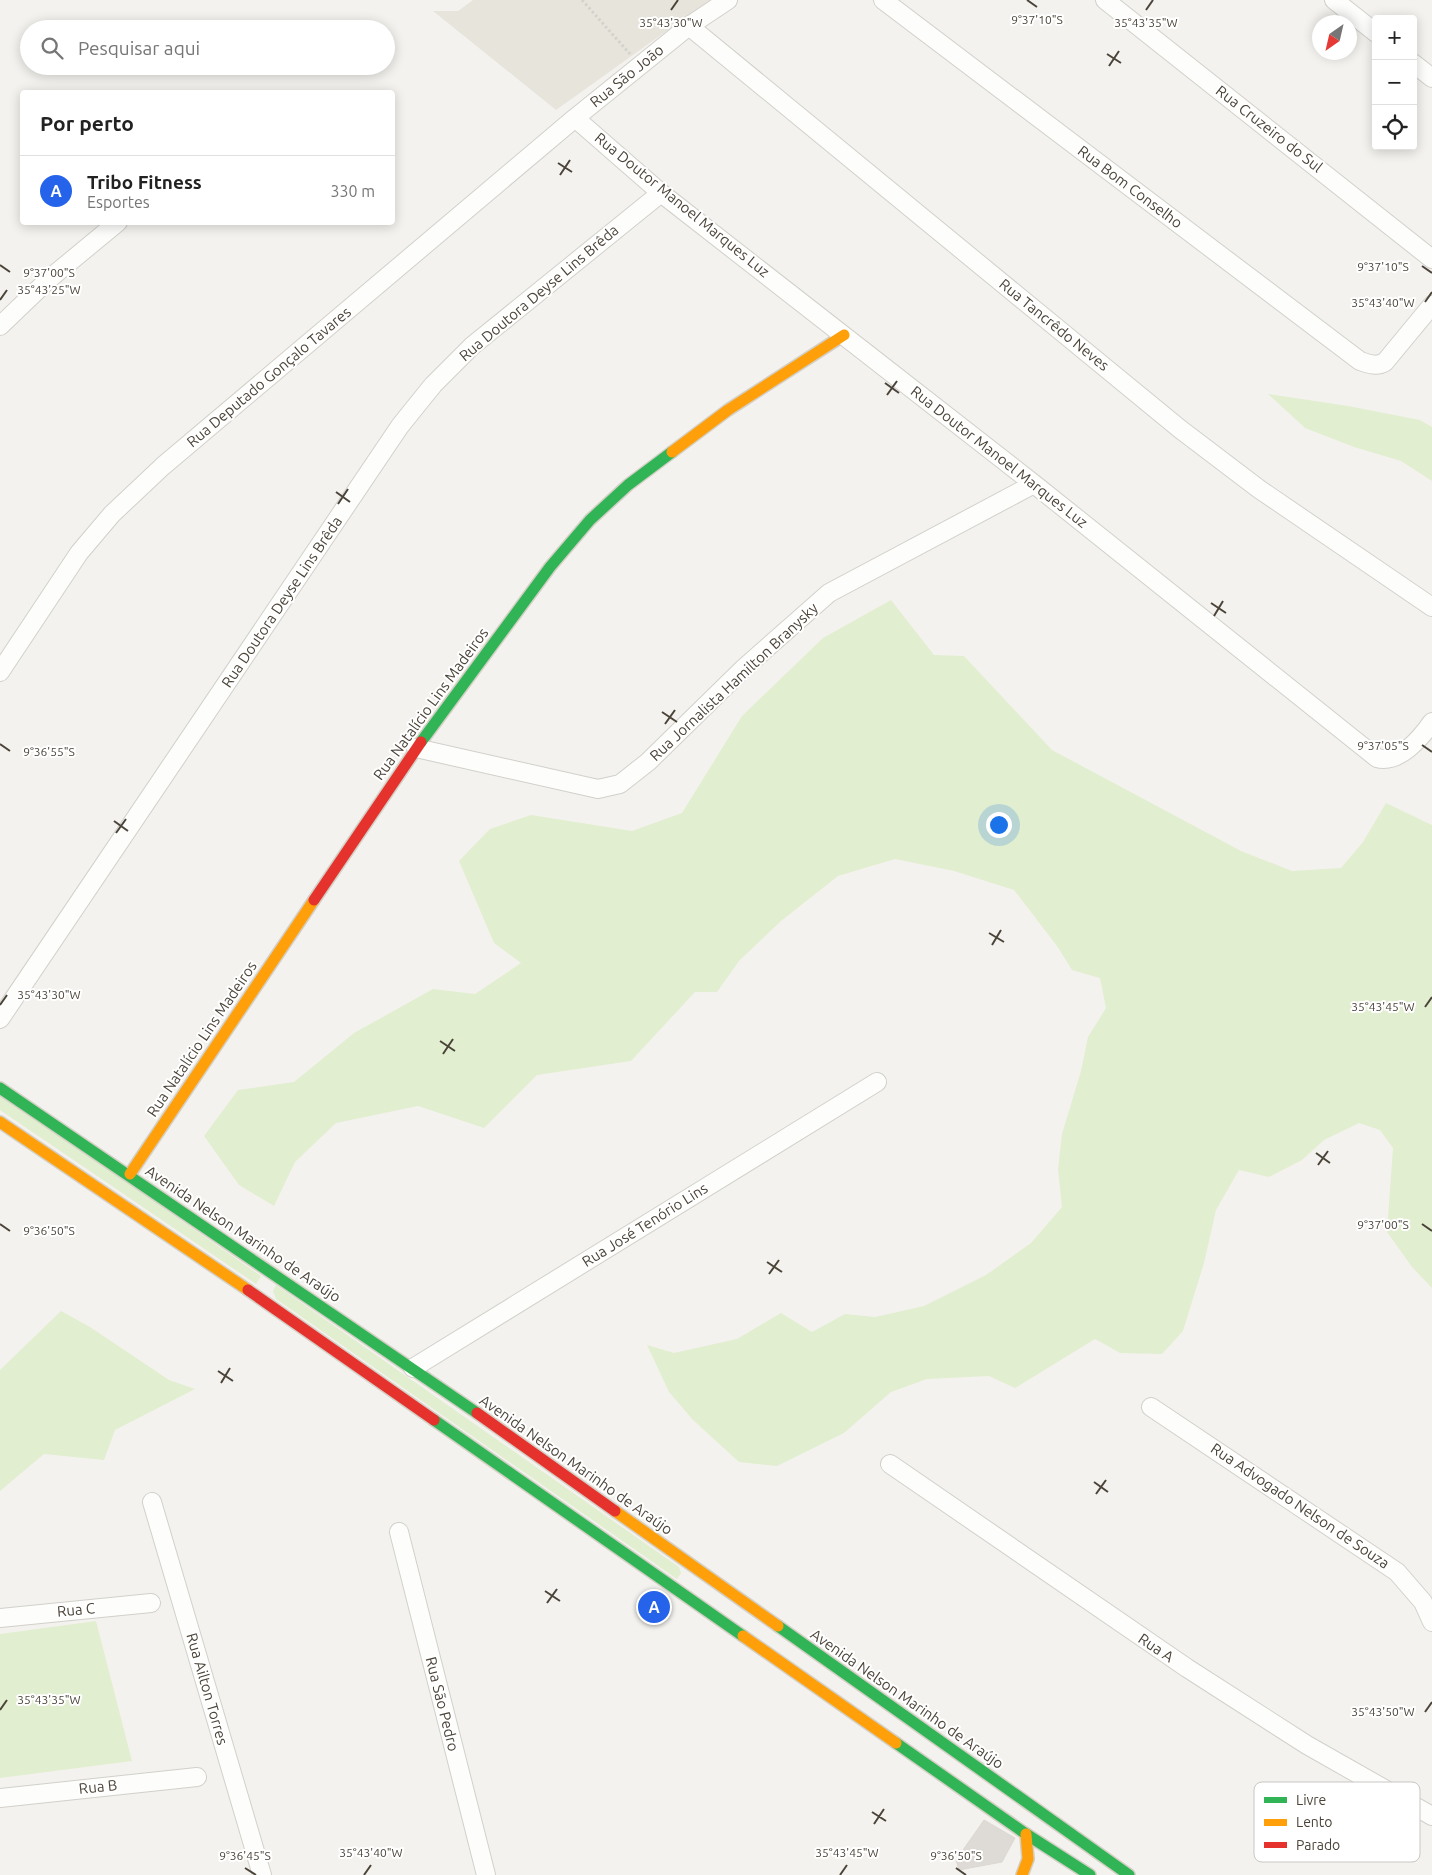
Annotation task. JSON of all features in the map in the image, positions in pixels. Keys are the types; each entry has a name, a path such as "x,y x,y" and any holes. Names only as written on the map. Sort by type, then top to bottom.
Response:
{"main road":[{"name":"Rua Natalício Lins Madeiros","path":"130,1174 416,748 550,567 590,520 628,485 728,410 844,335"},
{"name":"Avenida Nelson Marinho de Araújo","path":"0,1088 130,1174 266,1285 675,1590 1026,1834 1090,1875"},
{"name":"Avenida Nelson Marinho de Araújo","path":"0,1122 266,1285 413,1368 691,1576 1129,1875"},
{"path":"675,1590 691,1576"},
{"path":"1022,1875 1028,1859 1026,1834"}],"street":[{"name":"Rua São João","path":"575,118 689,26 728,0"},
{"name":"Rua Bom Conselho","path":"883,0 1360,360 1370,364 1381,365 1388,359 1432,304"},
{"name":"Rua Cruzeiro do Sul","path":"1105,0 1432,259"},
{"path":"1334,0 1372,30"},
{"name":"Rua Tancrêdo Neves","path":"689,26 1180,429 1259,489 1432,607"},
{"path":"1417,66 1432,78"},
{"name":"Rua Doutor Manoel Marques Luz","path":"575,118 662,193 1034,484 1377,758 1384,760 1410,747 1421,738 1432,722"},
{"name":"Rua Deputado Gonçalo Tavares","path":"0,672 79,553 112,514 163,466 575,118"},
{"name":"Rua Doutora Deyse Lins Brêda","path":"0,1018 400,426 432,385 472,346 662,193"},
{"path":"0,326 49,279 114,225"},
{"name":"Rua Jornalista Hamilton Branysky","path":"416,748 598,790 620,784 648,762 744,668 829,593 1034,484"},
{"name":"Rua José Tenório Lins","path":"413,1368 877,1082"},
{"name":"Rua Advogado Nelson de Souza","path":"1151,1407 1397,1572 1423,1602 1432,1622"},
{"name":"Rua A","path":"890,1464 1187,1668 1307,1744 1373,1782"},
{"name":"Rua Ailton Torres","path":"152,1502 262,1875"},
{"name":"Rua São Pedro","path":"399,1532 486,1875"},
{"name":"Rua C","path":"0,1618 151,1603"},
{"name":"Rua B","path":"0,1798 197,1777"},
{"name":"Rua A","path":"1420,1809 1432,1816"}],"path":[{"path":"582,0 640,66"}],"shaded area":[{"path":"473,0 710,0 556,110 433,11 458,11"}],"green space":[{"path":"1268,394 1348,406 1420,420 1432,427 1432,481 1401,461 1354,447 1305,428"},
{"path":"891,600 934,655 964,656 1052,750 1241,851 1292,871 1341,868 1363,842 1386,803 1432,825 1432,1288 1412,1267 1387,1232 1393,1148 1380,1130 1359,1123 1324,1140 1302,1160 1269,1177 1239,1170 1216,1210 1204,1263 1183,1331 1162,1354 1120,1353 1095,1339 1015,1388 989,1376 927,1379 891,1392 844,1433 777,1466 739,1462 693,1420 669,1392 647,1345 674,1353 737,1339 781,1313 812,1332 845,1314 875,1317 924,1306 986,1275 1031,1243 1062,1207 1058,1169 1062,1134 1081,1071 1088,1037 1106,1008 1100,978 1072,970 1057,946 1014,890 954,871 895,859 838,876 781,921 739,961 717,992 695,992 631,1061 537,1075 484,1128 418,1106 336,1123 295,1162 274,1206 239,1185 204,1136 238,1090 294,1082 354,1033 433,989 475,994 521,963 494,943 459,861 490,829 531,815 632,831 682,813 742,716 823,638"},
{"path":"0,1094 261,1276 256,1284 0,1110"},
{"path":"276,1285 679,1567 681,1573 677,1579 276,1299 273,1291"},
{"path":"61,1311 90,1327 169,1380 195,1389 115,1430 104,1460 44,1454 0,1491 0,1370"},
{"path":"96,1621 132,1761 0,1778 0,1634"}],"building":[{"path":"984,1820 1015,1838 1002,1862 959,1870 956,1860"}],"traffic: fast":[{"path":"421,742 550,567 590,520 628,485 672,452"},
{"path":"0,1088 477,1413"},
{"path":"434,1420 743,1636"},
{"path":"778,1626 1129,1875"},
{"path":"896,1743 1026,1834 1090,1875"}],"traffic: slow":[{"path":"672,452 728,410 844,335"},
{"path":"130,1174 314,900"},
{"path":"0,1122 248,1290"},
{"path":"615,1511 778,1626"},
{"path":"743,1636 896,1743"},
{"path":"1022,1875 1028,1859 1026,1834"}],"traffic: jam":[{"path":"314,900 421,742"},
{"path":"248,1290 434,1420"},
{"path":"477,1413 615,1511"}],"place":[{"name":"Tribo Fitness","path":"654,1607"}]}
